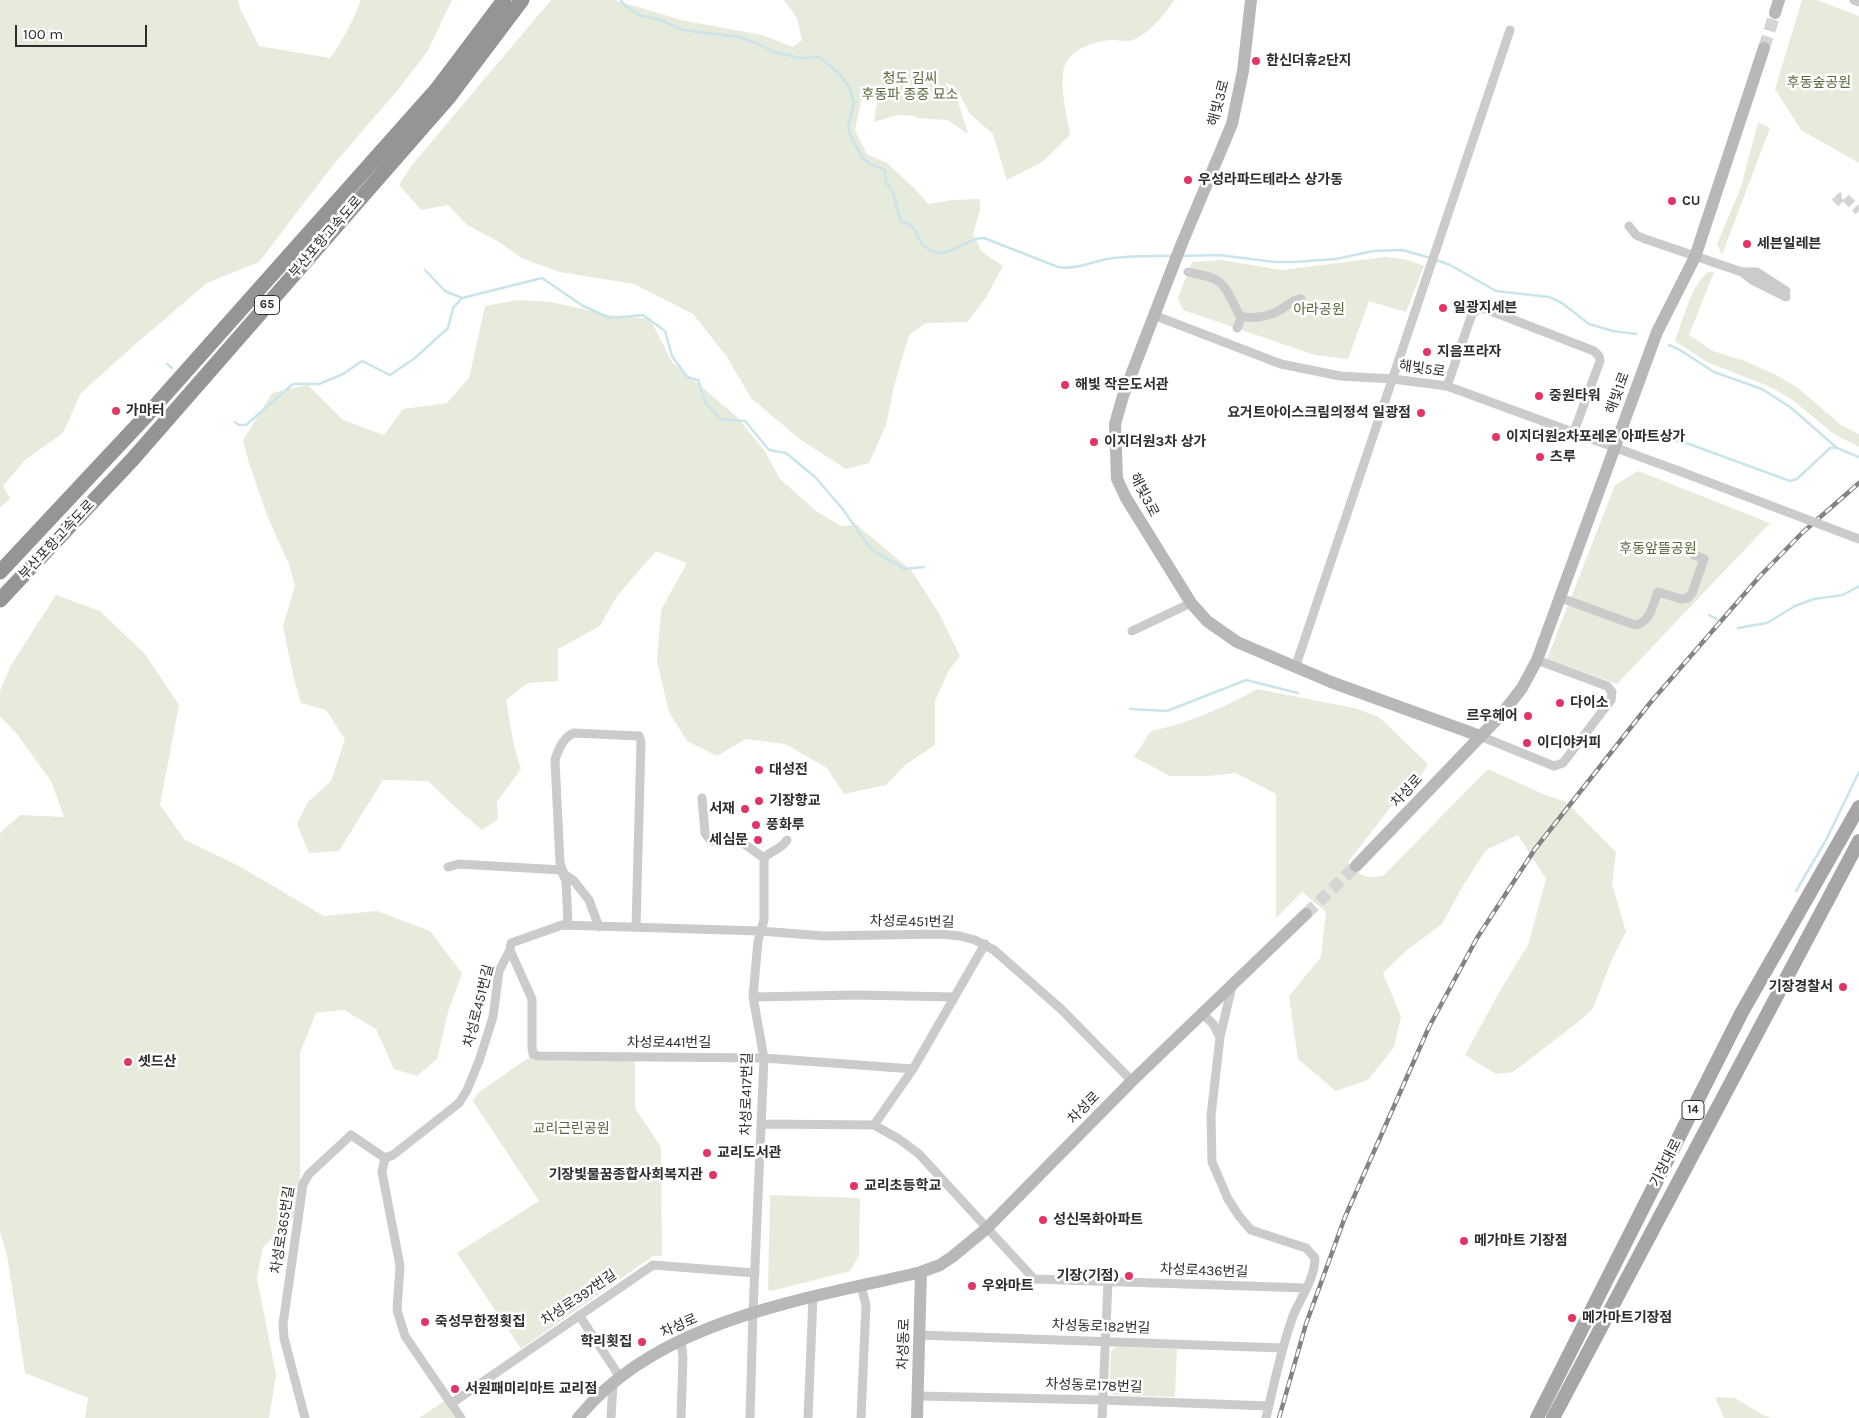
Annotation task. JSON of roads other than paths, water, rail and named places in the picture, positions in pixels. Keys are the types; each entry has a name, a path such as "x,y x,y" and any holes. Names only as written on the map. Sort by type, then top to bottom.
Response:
{"highway":[{"name":"부산포항고속도로","path":"0,572 147,415 424,103 504,0"},
{"name":"부산포항고속도로","path":"0,600 132,460 443,104 522,0"}],"main road":[{"name":"기장대로","path":"1537,1418 1742,1012 1859,807"},
{"name":"기장대로","path":"1553,1418 1859,841"}],"street":[{"name":"해빛3로","path":"1251,0 1243,71 1232,124 1182,244 1115,424 1117,479 1126,498 1190,603 1208,621 1237,642 1296,668 1480,736"},
{"path":"1775,13 1779,0"},
{"path":"1854,0 1859,2"},
{"path":"1296,668 1510,30"},
{"name":"해빛1로","path":"1480,736 1501,715 1522,688 1537,660 1657,332 1695,257 1764,48"},
{"path":"1629,226 1636,235 1644,240 1742,272 1752,280 1787,295"},
{"path":"1188,272 1214,278 1233,300 1240,316 1267,315 1278,312 1291,302 1301,299"},
{"path":"1447,386 1472,314 1483,308 1594,351 1599,356 1600,361 1573,434"},
{"name":"해빛5로","path":"1156,316 1281,364 1340,376 1393,379 1447,386 1859,539"},
{"path":"1237,328 1242,316"},
{"path":"1561,598 1635,625 1643,624 1647,620 1658,592 1681,599 1688,598 1692,593 1704,559 1694,555"},
{"path":"1132,631 1190,603"},
{"path":"1480,736 1554,766 1563,764 1611,700 1612,692 1608,686 1537,660"},
{"path":"568,926 566,881 558,854 555,760 559,748 569,735 574,733 639,736 641,742 636,927"},
{"name":"차성로","path":"1356,866 1480,736"},
{"path":"702,798 705,833 711,841 743,843 764,858 769,852 779,849 787,840"},
{"name":"차성로417번길","path":"750,1418 764,1058 753,997 760,931 764,920 764,858"},
{"path":"448,867 459,864 553,868 561,870 574,882 588,900 600,927"},
{"name":"차성로","path":"578,1418 596,1397 616,1380 657,1352 681,1340 753,1312 921,1272 940,1265 952,1257 986,1228 1132,1081 1306,914"},
{"name":"차성로451번길","path":"385,1158 394,1155 459,1103 468,1088 479,1061 493,1017 499,971 510,950 511,943 554,926 760,931 824,936 941,934 960,936 985,944 994,950 1060,1009 1132,1081"},
{"path":"762,1124 874,1125 913,1069 985,944"},
{"name":"차성로441번길","path":"510,950 532,999 532,1048 533,1054 538,1056 764,1058 913,1069"},
{"path":"1233,983 1220,1037 1211,1116 1212,1162 1228,1199 1251,1230 1306,1248 1315,1258 1315,1268 1282,1348 1266,1418"},
{"path":"753,997 857,995 954,997"},
{"path":"1203,1014 1213,1024 1220,1037"},
{"name":"차성로436번길","path":"874,1125 899,1138 919,1154 1034,1280 1306,1288"},
{"name":"차성로365번길","path":"306,1418 284,1338 283,1324 303,1184 310,1174 351,1135 385,1158"},
{"path":"385,1158 382,1172 400,1266 397,1310 400,1324 405,1336 461,1418"},
{"name":"차성로397번길","path":"452,1403 653,1264 755,1272"},
{"name":"차성동로","path":"917,1418 921,1272"},
{"path":"1102,1418 1108,1282"},
{"path":"861,1286 866,1305 861,1418"},
{"path":"808,1418 813,1298"},
{"path":"578,1315 616,1380 611,1418"},
{"name":"차성동로182번길","path":"919,1335 1106,1340 1282,1348"},
{"path":"681,1340 683,1357 681,1418"},
{"name":"차성동로178번길","path":"918,1396 1269,1406"}],"waterway":[{"path":"621,0 624,5 639,15 663,21 682,30 739,37 774,52 800,58 819,57 840,74 849,87 854,102 848,127 852,139 863,158 870,164 885,170 886,183 894,196 901,221 911,226 923,245 930,250 944,253 970,241 984,238 1064,268 1077,267 1115,258 1173,256"},
{"path":"1181,256 1219,255 1275,262 1294,262 1336,259 1373,251 1402,250 1431,258"},
{"path":"1436,260 1450,265 1496,291 1549,297 1562,303 1589,324 1613,331 1636,334"},
{"path":"425,270 445,291 462,298 542,278 583,306 610,318 643,315 665,331 672,356 687,377 698,380 705,402 720,419 745,421 769,450 786,453 815,477 842,508 871,549 904,569 924,567"},
{"path":"235,422 239,425 246,425 293,384 319,384 343,374 362,361 390,375 415,358 448,328 453,308 462,298"},
{"path":"1669,345 1714,372 1762,389 1790,407 1837,448 1859,457"},
{"path":"167,364 172,368"},
{"path":"1664,439 1689,444 1790,481 1797,479 1830,448 1837,448"},
{"path":"1738,628 1767,623 1795,606 1814,599 1843,595 1859,586"},
{"path":"1709,615 1717,619"},
{"path":"1130,709 1167,711 1246,680 1298,693"},
{"path":"1796,891 1826,840 1859,772"}],"tunnel":[{"path":"1764,48 1775,13"},
{"path":"1835,203 1841,197 1845,197 1859,211"},
{"path":"1306,914 1356,866"}],"railway":[{"path":"1279,1418 1306,1324 1345,1217 1429,1027 1477,938 1535,849 1650,703 1760,576 1802,533 1859,483"}],"place":[{"name":"한신더휴2단지","path":"1256,61"},
{"name":"우성라파드테라스 상가동","path":"1188,180"},
{"name":"CU","path":"1672,201"},
{"name":"세븐일레븐","path":"1747,244"},
{"name":"일광지세븐","path":"1443,308"},
{"name":"지음프라자","path":"1427,352"},
{"name":"해빛 작은도서관","path":"1065,385"},
{"name":"중원타워","path":"1539,396"},
{"name":"가마터","path":"116,411"},
{"name":"요거트아이스크림의정석 일광점","path":"1421,413"},
{"name":"이지더원2차포레온 아파트상가","path":"1496,437"},
{"name":"이지더원3차 상가","path":"1094,442"},
{"name":"츠루","path":"1540,457"},
{"name":"다이소","path":"1560,703"},
{"name":"르우헤어","path":"1528,716"},
{"name":"이디야커피","path":"1527,743"},
{"name":"대성전","path":"759,770"},
{"name":"기장향교","path":"759,801"},
{"name":"서재","path":"745,809"},
{"name":"풍화루","path":"756,825"},
{"name":"세심문","path":"758,840"},
{"name":"기장경찰서","path":"1843,987"},
{"name":"셋드산","path":"128,1062"},
{"name":"교리도서관","path":"707,1153"},
{"name":"기장빛물꿈종합사회복지관","path":"713,1175"},
{"name":"교리초등학교","path":"854,1186"},
{"name":"성신목화아파트","path":"1043,1220"},
{"name":"메가마트 기장점","path":"1464,1241"},
{"name":"기장(기점)","path":"1129,1276"},
{"name":"우와마트","path":"972,1286"},
{"name":"메가마트기장점","path":"1572,1318"},
{"name":"죽성무한정횟집","path":"425,1322"},
{"name":"학리횟집","path":"642,1342"},
{"name":"서원패미리마트 교리점","path":"455,1389"}],"park label":[{"name":"후동숲공원","path":"1819,83"},
{"name":"청도 김씨 후동파 종중 묘소","path":"910,88"},
{"name":"아라공원","path":"1319,310"},
{"name":"후동앞뜰공원","path":"1658,549"},
{"name":"교리근린공원","path":"571,1129"}]}
